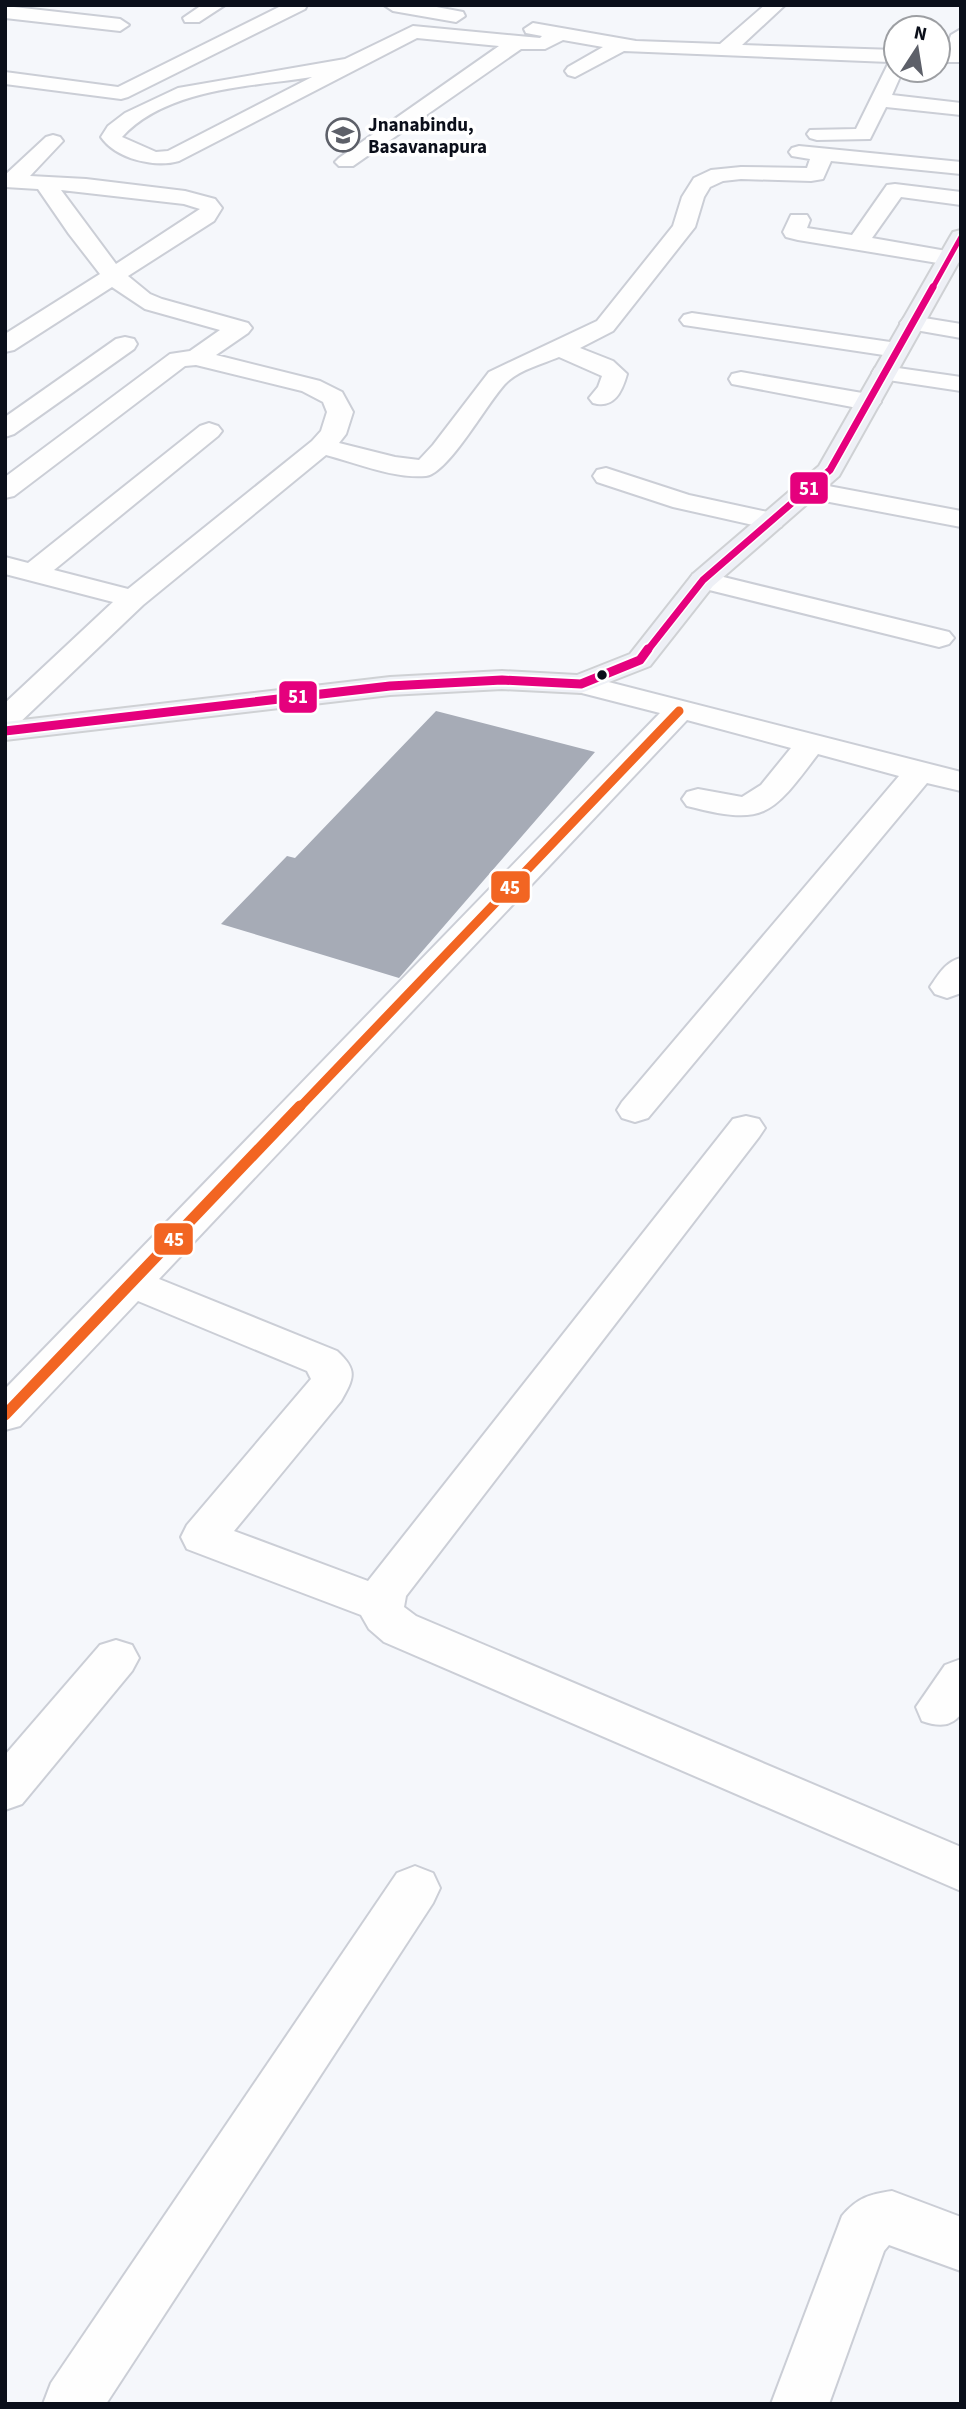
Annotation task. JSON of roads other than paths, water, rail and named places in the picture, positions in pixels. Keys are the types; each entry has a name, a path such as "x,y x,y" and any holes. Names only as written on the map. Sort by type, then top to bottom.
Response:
{"main road":[{"path":"5,731 390,686 502,680 581,684 640,660 703,580 830,470 955,248"}],"street":[{"path":"192,18 216,5"},
{"path":"92,111 121,93 298,5"},
{"path":"724,51 776,5"},
{"path":"380,21 398,6 430,8 620,45 882,56"},
{"path":"6,9 128,16"},
{"path":"696,50 714,27"},
{"path":"347,65 185,92 165,100 117,128 111,137 114,141 153,158 166,159 413,32 435,32 539,45 559,34"},
{"path":"952,56 961,35"},
{"path":"346,162 517,43"},
{"path":"575,71 620,45"},
{"path":"5,78 121,93"},
{"path":"321,446 403,467 425,468 442,451 498,377 604,326 684,227 693,197 702,183 719,175 741,173 815,174 816,135 863,135 887,84"},
{"path":"880,100 961,109"},
{"path":"8,181 52,141"},
{"path":"780,150 961,167"},
{"path":"5,345 206,216 211,208 185,198 86,185 8,181"},
{"path":"858,243 896,181 961,199"},
{"path":"46,184 75,230 115,275 141,298 192,316 240,328 196,358"},
{"path":"799,220 794,232 858,243 955,248"},
{"path":"692,320 891,361 961,384"},
{"path":"912,323 961,331"},
{"path":"5,429 125,344"},
{"path":"558,348 604,366 615,374 610,389 602,398"},
{"path":"5,490 179,359 196,358 325,391 333,397 340,412 332,434 321,446 133,599 5,720"},
{"path":"741,379 868,402"},
{"path":"34,572 209,431"},
{"path":"606,476 682,501 771,521"},
{"path":"807,490 961,519"},
{"path":"5,565 133,599"},
{"path":"703,580 939,638"},
{"path":"581,684 961,782"},
{"path":"5,1415 679,711"},
{"path":"698,799 739,808 755,804 772,791 810,744"},
{"path":"635,1111 920,771"},
{"path":"746,1128 386,1589 380,1604 384,1618 400,1629 961,1870"},
{"path":"131,1283 322,1361 331,1369 332,1380 326,1390 203,1537 380,1604"},
{"path":"5,1790 116,1658"},
{"path":"72,2404 415,1888"},
{"path":"800,2404 862,2235 874,2220 892,2218 961,2244"}],"place":[{"name":"Jnanabindu, Basavanapura","path":"343,135"}]}
